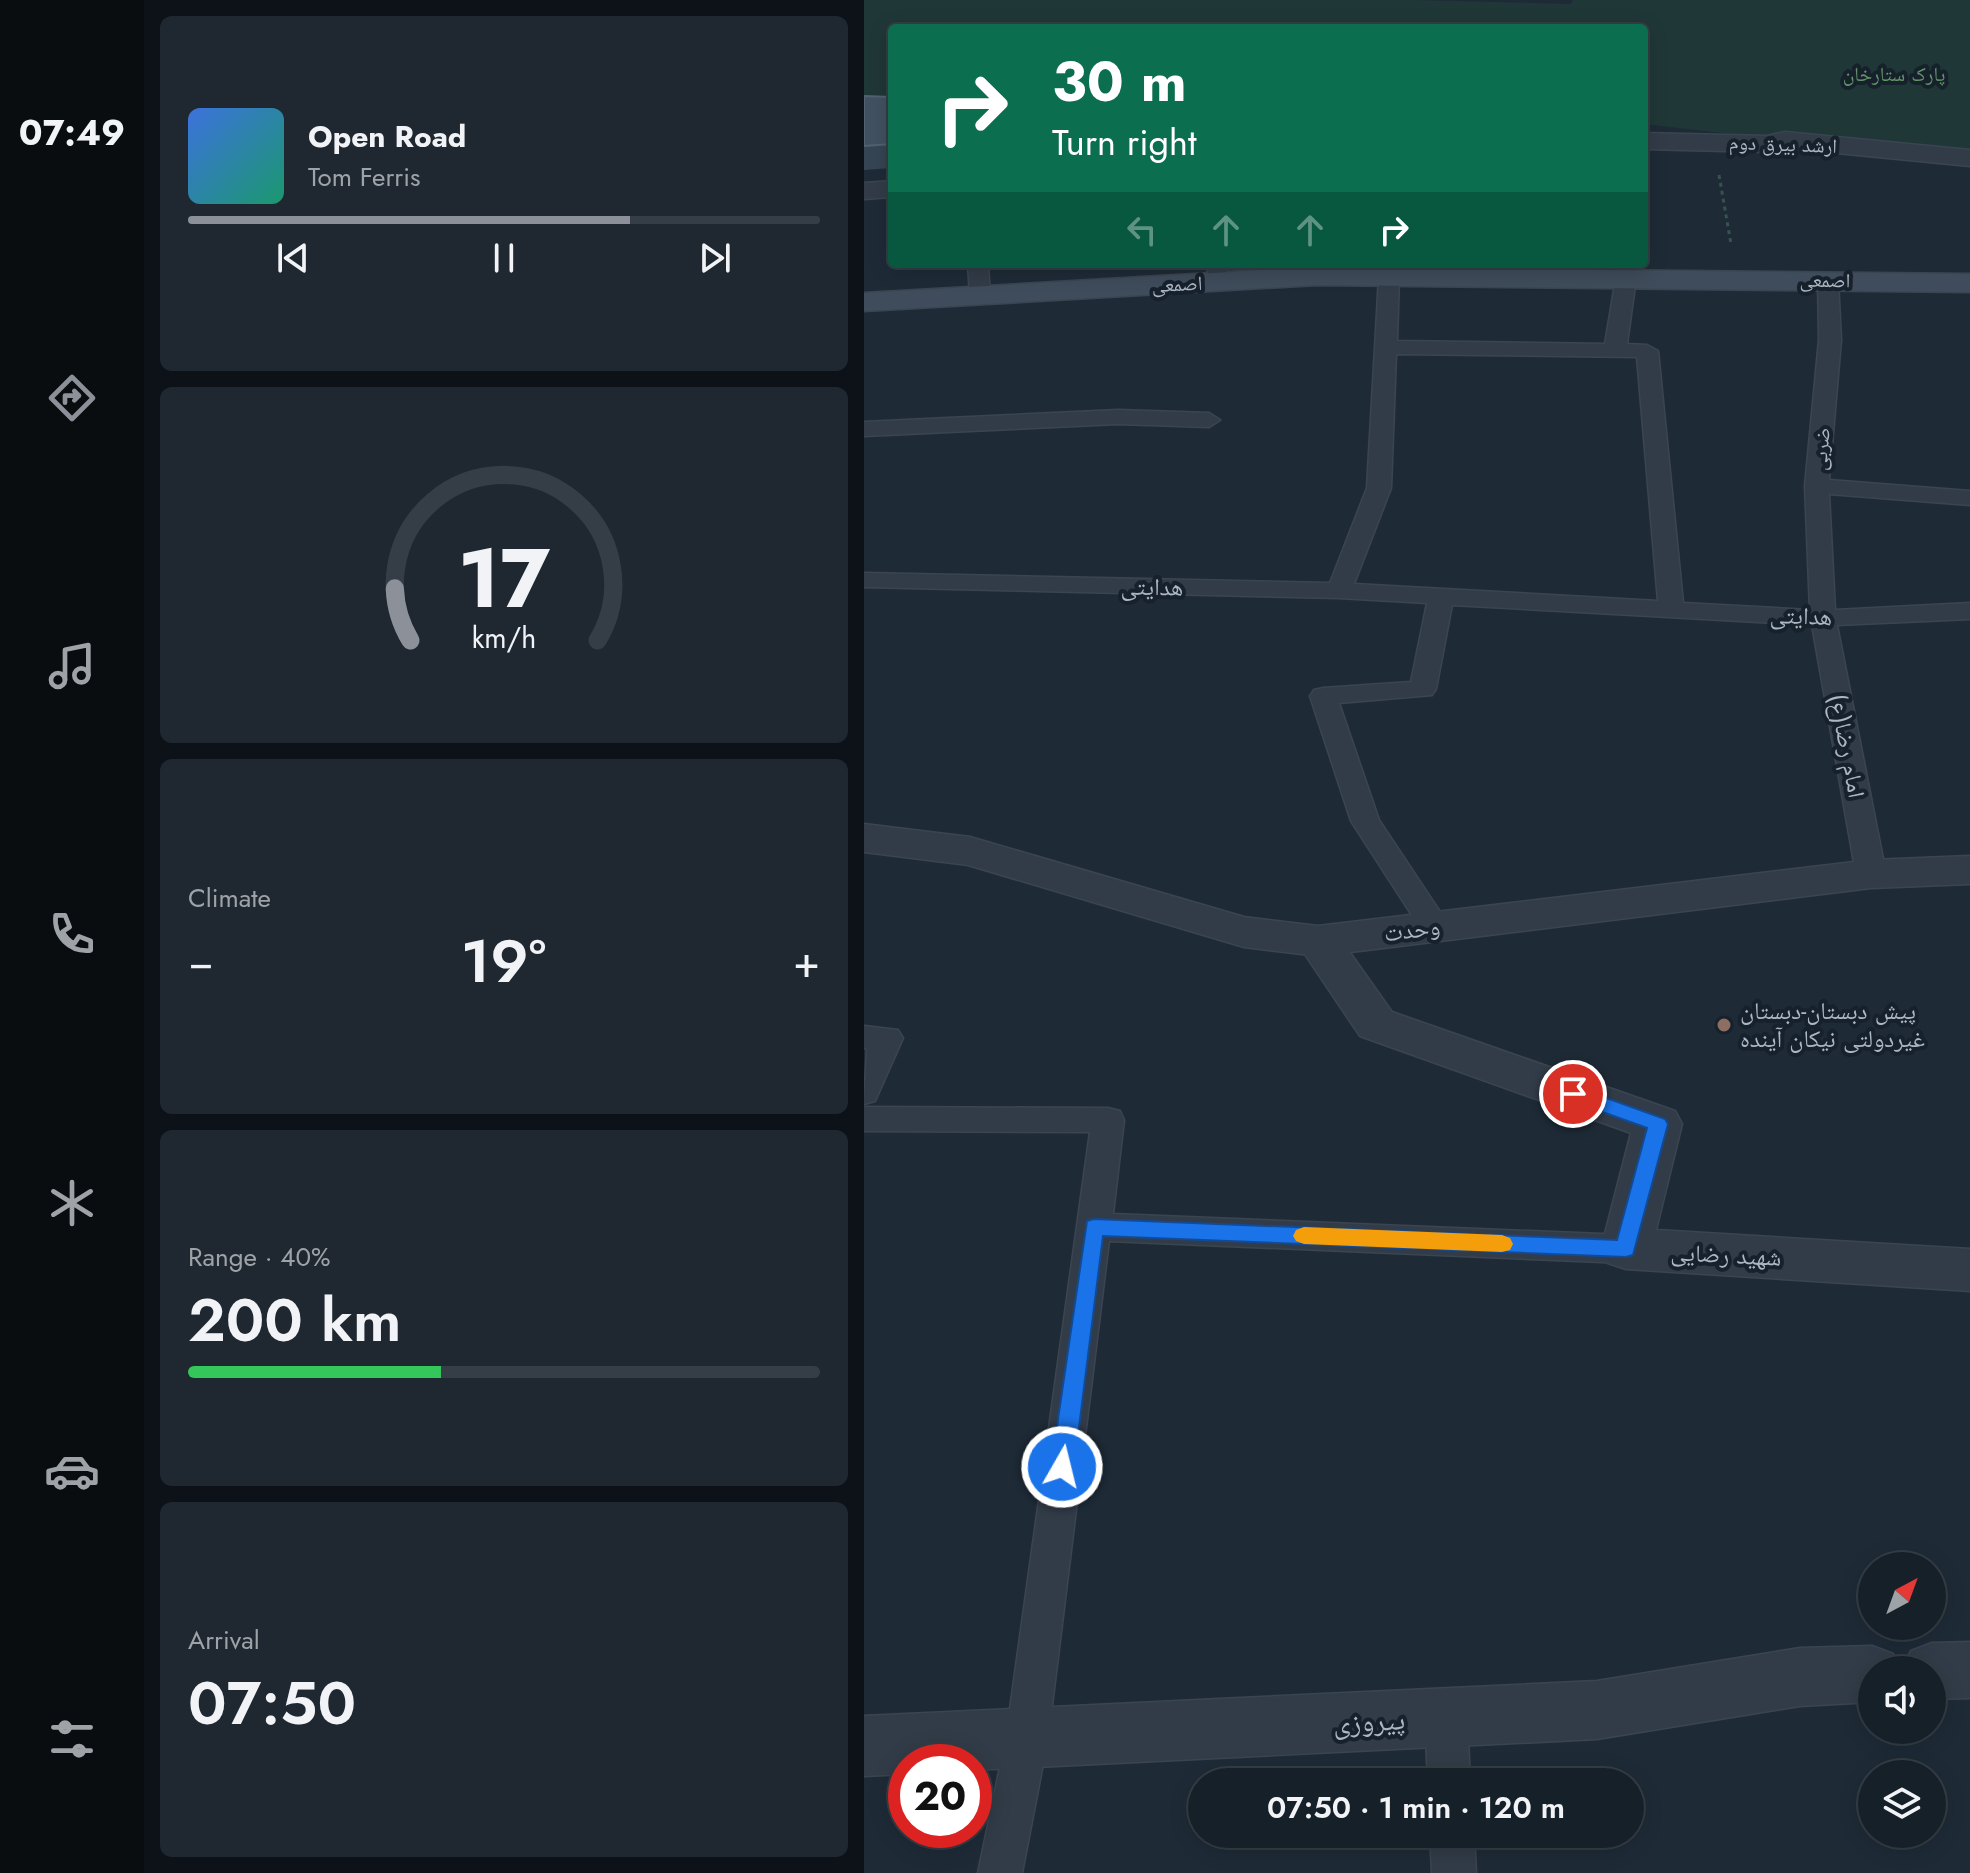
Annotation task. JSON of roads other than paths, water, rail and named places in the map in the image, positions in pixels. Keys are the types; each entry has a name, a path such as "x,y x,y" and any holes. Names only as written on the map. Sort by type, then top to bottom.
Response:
{"main road":[{"name":"اصمعی","path":"864,302 980,296 1217,273 1970,283"}],"street":[{"name":"ارشد بیرق دوم","path":"1648,141 1767,144 1785,140 1970,158"},
{"path":"864,191 888,189"},
{"name":"وحدت","path":"864,838 970,851 1244,932 1318,941 1871,874 1970,870"},
{"path":"1318,941 1376,1024 1658,1124 1626,1249"},
{"name":"شهید رضایی","path":"1626,1249 1970,1270"},
{"path":"1946,1671 1970,1670"},
{"name":"پیروزی","path":"864,1746 1597,1710 1800,1677 1858,1675"}],"lane":[{"path":"978,268 980,296"},
{"path":"1339,591 1379,488 1389,277"},
{"path":"1615,351 1626,278"},
{"name":"ضربی","path":"1823,618 1817,486 1830,340 1828,280"},
{"path":"1385,347 1647,351 1671,609"},
{"path":"864,429 1118,417 1209,420"},
{"path":"1817,486 1970,498"},
{"name":"هدایتی","path":"864,580 1339,591 1823,618 1970,611"},
{"path":"1435,927 1365,821 1323,696 1423,689 1441,596"},
{"name":"امام رضا(ع)","path":"1823,618 1871,874"},
{"path":"864,1037 887,1038 864,1092"},
{"path":"864,1119 1108,1120 1027,1738 1000,1873"},
{"path":"1094,1227 1626,1249"},
{"path":"1446,1717 1448,1768"},
{"path":"1453,1848 1454,1873"}],"place":[{"name":"پیش دبستان-دبستان غیردولتی نیکان آینده","path":"1724,1025"}],"park label":[{"name":"پارک ستارخان","path":"1894,74"}]}
